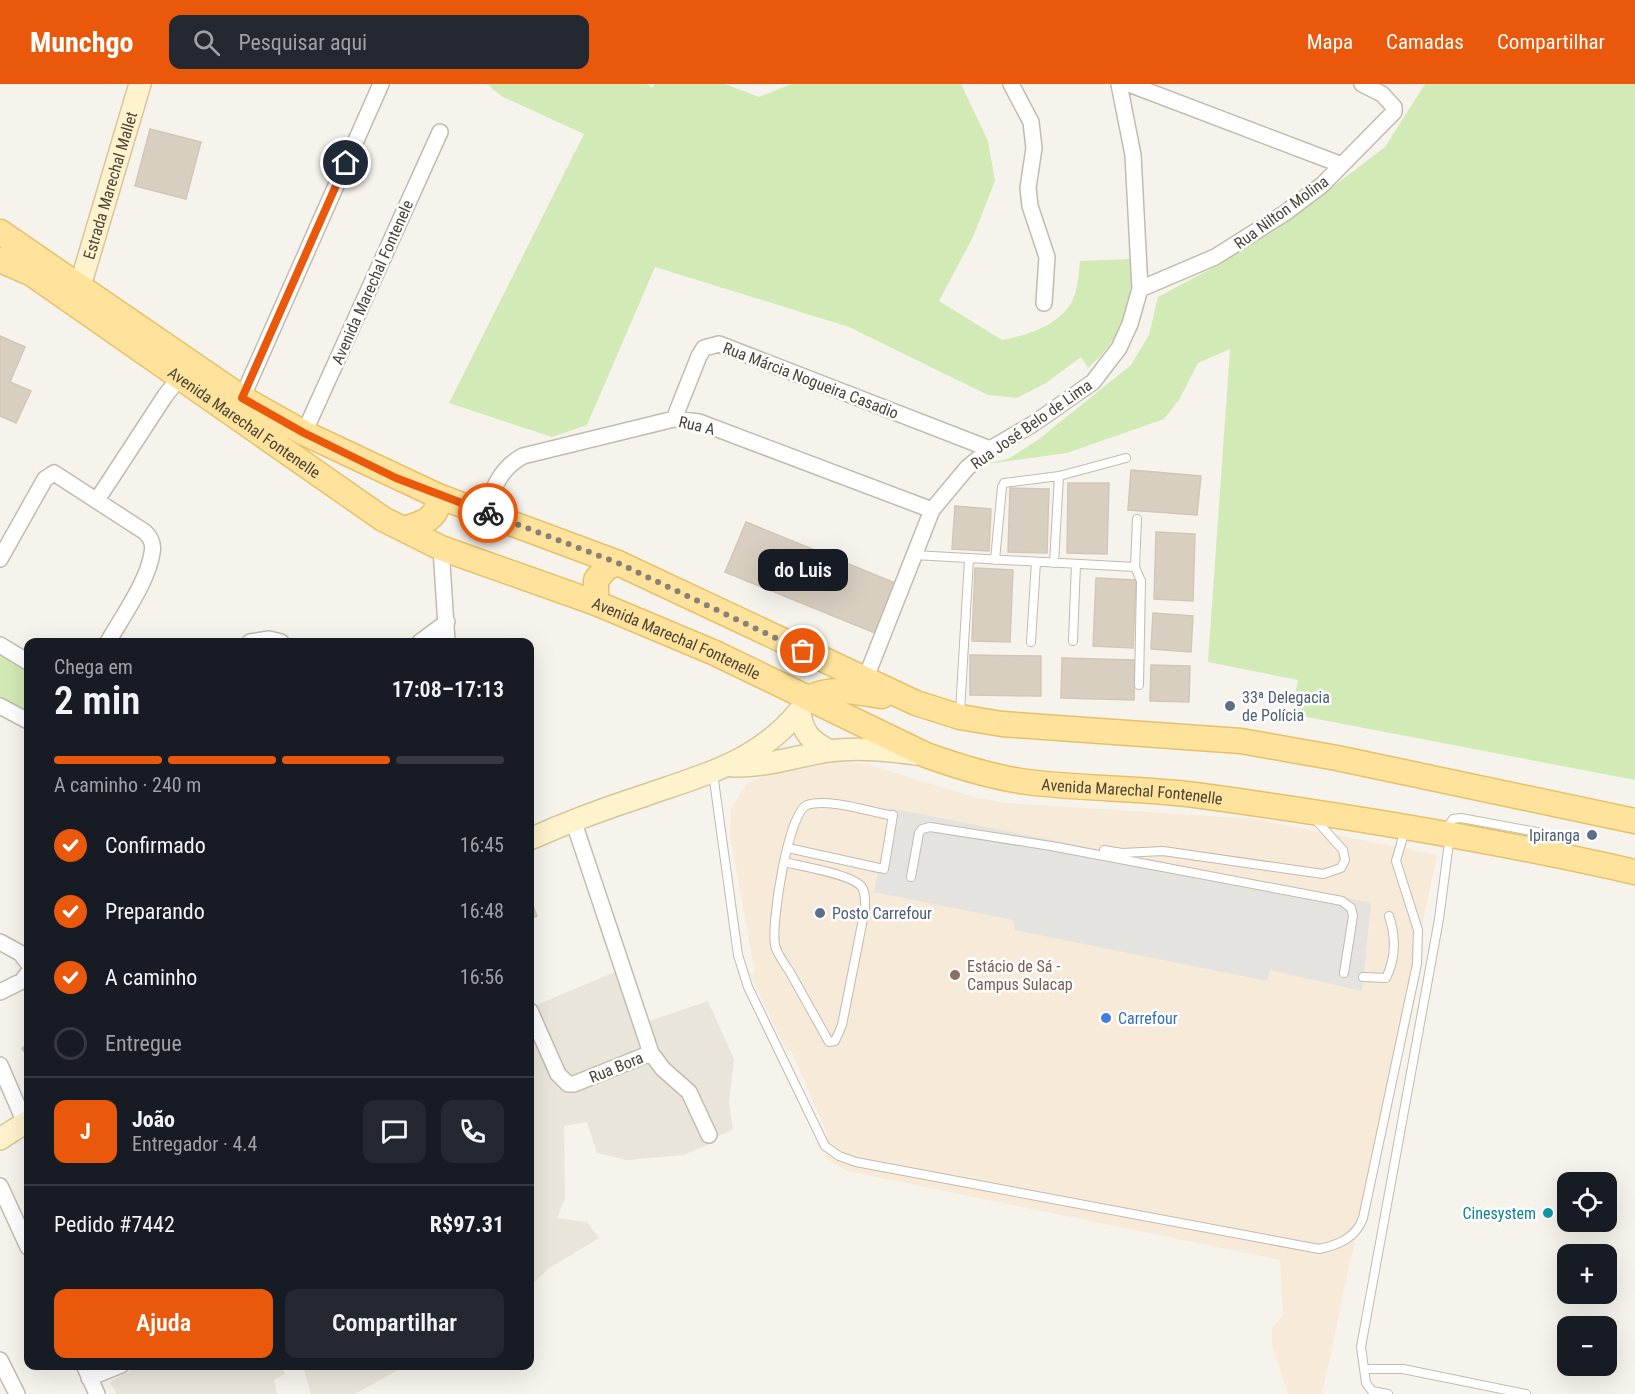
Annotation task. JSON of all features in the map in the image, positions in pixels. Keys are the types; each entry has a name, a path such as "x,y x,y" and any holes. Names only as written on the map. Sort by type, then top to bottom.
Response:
{"main road":[{"name":"Estrada Marechal Mallet","path":"80,285 140,84"},
{"name":"Avenida Marechal Fontenelle","path":"0,232 242,398 304,433 438,496 618,563 916,703 960,717 1055,730 1145,733 1241,741 1337,758 1635,821"},
{"name":"Avenida Marechal Fontenelle","path":"0,260 32,274 383,519 441,548 596,603 715,653 804,705 926,755 962,768 1027,782 1193,795 1450,835 1630,867"},
{"path":"404,529 430,520 439,506 438,496"},
{"path":"596,603 596,580 606,568 618,563"},
{"path":"534,837 573,820 721,769 773,739 804,705 823,693 843,692 916,703"},
{"path":"804,705 802,729 814,742 830,751"},
{"path":"721,769 765,764 830,751 890,750 926,755"},
{"path":"0,1139 24,1124"}],"street":[{"path":"242,398 381,84"},
{"path":"1011,84 1031,122 1034,148 1028,188 1030,206 1047,257 1044,303"},
{"name":"Rua José Belo de Lima","path":"865,680 932,510 967,468 990,449 1033,424 1093,382 1119,348 1130,324 1140,289 1133,155 1119,84"},
{"path":"1129,84 1342,165"},
{"name":"Rua Nilton Molina","path":"1140,289 1215,257 1285,213 1322,185 1394,112 1388,98 1362,84"},
{"name":"Avenida Marechal Fontenele","path":"304,433 440,132"},
{"name":"Rua Márcia Nogueira Casadio","path":"674,419 699,356 704,348 719,344 990,449"},
{"path":"97,500 165,396 180,377"},
{"name":"Rua A","path":"484,512 498,478 517,459 674,419 699,422 932,510"},
{"path":"0,559 48,475 58,474 145,532 150,537 153,552 130,604 110,638"},
{"path":"441,548 447,638"},
{"path":"425,638 447,622"},
{"path":"0,645 24,660"},
{"path":"0,706 24,719"},
{"path":"573,820 651,1053 663,1069 689,1092 709,1135"},
{"path":"0,942 24,958"},
{"path":"0,992 24,978"},
{"name":"Rua Bora","path":"534,1019 558,1074 568,1084 574,1084 651,1053"},
{"path":"0,1065 24,1116"},
{"path":"0,1186 24,1238"},
{"path":"0,1360 17,1394"},
{"path":"86,1371 97,1394"}],"lane":[{"path":"995,560 1004,483 1059,476 1126,458"},
{"path":"1054,563 1059,476"},
{"path":"1137,519 1135,567 1140,581 1139,685"},
{"path":"914,555 1135,567"},
{"path":"960,717 969,559"},
{"path":"1031,642 1036,562"},
{"path":"1073,641 1076,564"},
{"path":"721,769 738,955 748,987 825,1146 839,1156 856,1162 1319,1249 1335,1246 1350,1237 1360,1226 1363,1218 1417,964 1418,930 1395,861 1405,828"},
{"path":"784,862 850,879 861,886 865,894 865,909 842,1025 835,1041 829,1042 775,947 775,926 784,862 788,848 800,809 809,804 822,803 891,815 881,868 788,848"},
{"path":"1104,850 1122,853 1163,851 1323,874 1341,868 1346,860 1343,850 1309,812"},
{"path":"911,877 919,834 922,829 930,827 1052,846 1342,902 1351,908 1353,916 1344,973"},
{"path":"1388,1394 1372,1391 1366,1383 1360,1347 1439,919 1450,835"},
{"path":"1363,977 1386,978 1390,971 1395,934 1389,916"},
{"path":"1364,1369 1403,1369 1526,1394"}],"shaded area":[{"name":"Carrefour","path":"815,760 866,764 977,798 1007,803 1255,819 1437,855 1322,1394 1288,1394 1272,1345 1272,1328 1283,1315 1280,1260 847,1171 826,1159 826,1131 791,1050 787,1051 750,975 755,973 730,835 731,809 746,784 773,770"},
{"path":"890,808 1371,903 1362,991 1270,970 1267,981 1015,930 1013,920 874,892"},
{"path":"617,971 637,1025 708,1001 734,1059 729,1102 733,1130 714,1138 715,1142 683,1155 627,1160 597,1153 587,1122 564,1126 565,1198 557,1218 587,1222 599,1238 548,1269 534,1283 534,1006"},
{"path":"130,1370 284,1370 285,1374 274,1380 277,1394 116,1394 110,1382"},
{"path":"304,1370 398,1370 355,1394 311,1394"}],"green space":[{"path":"487,84 647,84 652,88 655,84 725,84 759,97 792,84 961,84 988,141 995,181 973,237 939,301 1002,340 1012,338 1045,326 1063,313 1075,294 1080,261 1130,259 1131,291 1124,319 1109,345 1088,368 1081,357 1046,383 1017,398 988,395 849,327 655,267 587,425 552,437 449,403 584,134 501,96"},
{"path":"1425,84 1635,84 1635,780 1291,714 1298,680 1208,662 1230,349 1198,363 1179,400 1164,419 1067,453 986,464 1010,458 1039,439 1131,365 1149,335 1158,297 1222,263 1301,211 1385,147"},
{"path":"0,650 24,664 24,716 0,702"}],"building":[{"path":"150,129 201,142 186,199 135,186"},
{"path":"0,336 25,347 10,382 31,391 16,423 0,416"},
{"path":"1131,470 1201,476 1197,515 1128,510"},
{"path":"1068,483 1109,483 1107,554 1067,553"},
{"path":"1010,488 1049,489 1047,553 1008,552"},
{"path":"955,506 991,509 989,551 952,549"},
{"path":"746,522 895,583 875,633 725,572"},
{"path":"1156,532 1195,534 1193,601 1154,599"},
{"path":"975,568 1013,570 1010,642 972,641"},
{"path":"1096,578 1136,580 1133,648 1093,646"},
{"path":"1153,613 1193,616 1191,652 1151,649"},
{"path":"970,655 1041,656 1041,696 970,695"},
{"path":"1062,658 1135,660 1134,700 1061,698"},
{"path":"1151,665 1190,666 1189,702 1150,701"}],"way so far":[{"path":"488,513 618,563 803,651"}],"place":[{"name":"do Luis","path":"803,651"},
{"name":"33ª Delegacia de Polícia","path":"1230,706"},
{"name":"Ipiranga","path":"1592,835"},
{"name":"Posto Carrefour","path":"820,913"},
{"name":"Estácio de Sá - Campus Sulacap","path":"955,975"},
{"name":"Carrefour","path":"1106,1018"},
{"name":"Cinesystem","path":"1548,1213"}],"route":[{"path":"346,163 242,398 304,433 396,478 438,496 488,513"}]}
